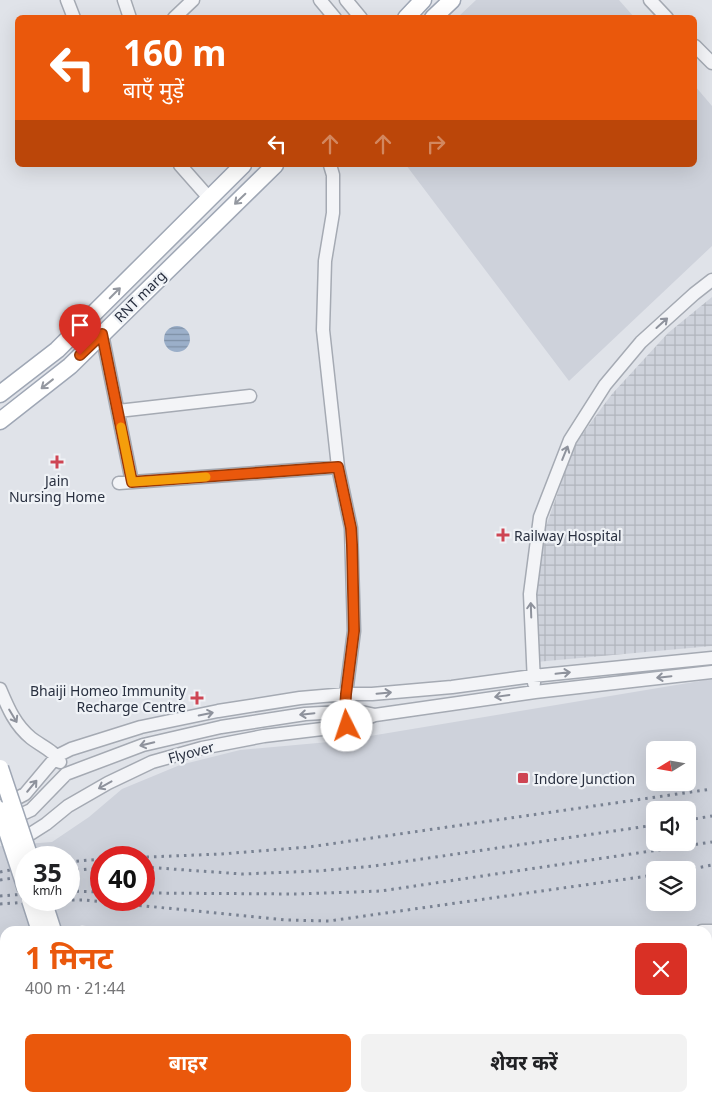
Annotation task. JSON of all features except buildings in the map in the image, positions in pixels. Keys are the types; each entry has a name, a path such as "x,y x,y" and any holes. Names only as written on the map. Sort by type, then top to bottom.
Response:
{"main road":[{"path":"409,15 423,0"},
{"path":"437,15 452,0"},
{"name":"RNT marg","path":"0,394 57,350 241,167"},
{"name":"RNT marg","path":"0,421 70,366 273,167"},
{"path":"0,768 26,846"},
{"path":"0,808 15,855"},
{"path":"34,911 38,926"},
{"path":"47,911 51,926"}],"street":[{"path":"67,0 73,15"},
{"path":"124,0 129,15"},
{"path":"177,15 193,0"},
{"path":"320,0 332,15"},
{"path":"346,0 358,15"},
{"path":"650,0 664,15"},
{"path":"697,48 712,63"},
{"path":"182,167 210,199"},
{"path":"331,167 333,175 333,213 325,261 323,330 338,467 351,528 354,631 342,727"},
{"path":"535,692 530,594 540,516 570,440 605,386 641,342 712,280"},
{"path":"102,334 132,482"},
{"path":"118,411 250,396"},
{"path":"119,482 338,467"},
{"path":"0,808 25,794 57,756 71,749 141,727 300,698 452,687 533,676 712,658"},
{"path":"0,825 31,810 66,774 142,745 221,727 305,714 357,711 376,715 535,692 712,672"},
{"path":"0,689 11,715 21,728 31,738 57,756 66,774"},
{"name":"Flyover","path":"24,838 46,824 68,806 108,783 152,762 202,748 264,736 342,727 376,715"}],"shaded area":[{"path":"476,0 619,0 632,15 460,15"},
{"path":"697,88 712,106 712,246 569,381 408,167 697,167"},
{"path":"712,297 712,646 536,662 536,596 545,529 575,444 612,394 668,333"},
{"name":"Indore Junction","path":"712,679 712,926 0,926 0,846 52,842 89,817 122,789 180,765 240,750 340,741"}],"water":[{"path":"177,326 186,330 190,339 186,348 177,352 168,348 164,339 168,330"}],"railway":[{"path":"155,857 309,847 712,789"},
{"path":"696,819 712,816"},
{"path":"155,868 242,874 318,871 374,866 646,826"},
{"path":"155,893 298,894 381,891 712,842"},
{"path":"80,861 90,860"},
{"path":"696,868 712,865"},
{"path":"0,872 15,869"},
{"path":"80,870 90,869"},
{"path":"80,900 286,920 329,921 646,876"},
{"path":"0,880 15,878"},
{"path":"80,891 90,892"},
{"path":"0,896 15,895"},
{"path":"0,904 15,903"}],"slow traffic":[{"path":"121,427 132,482 206,477"}],"place":[{"name":"Jain Nursing Home","path":"57,462"},
{"name":"Railway Hospital","path":"503,535"},
{"name":"Bhaiji Homeo Immunity Recharge Centre","path":"197,698"},
{"name":"Indore Junction","path":"523,778"}],"route":[{"path":"80,355 102,334 132,482 338,467 351,528 352,545 354,631 346,694 345,711 347,726"}]}
